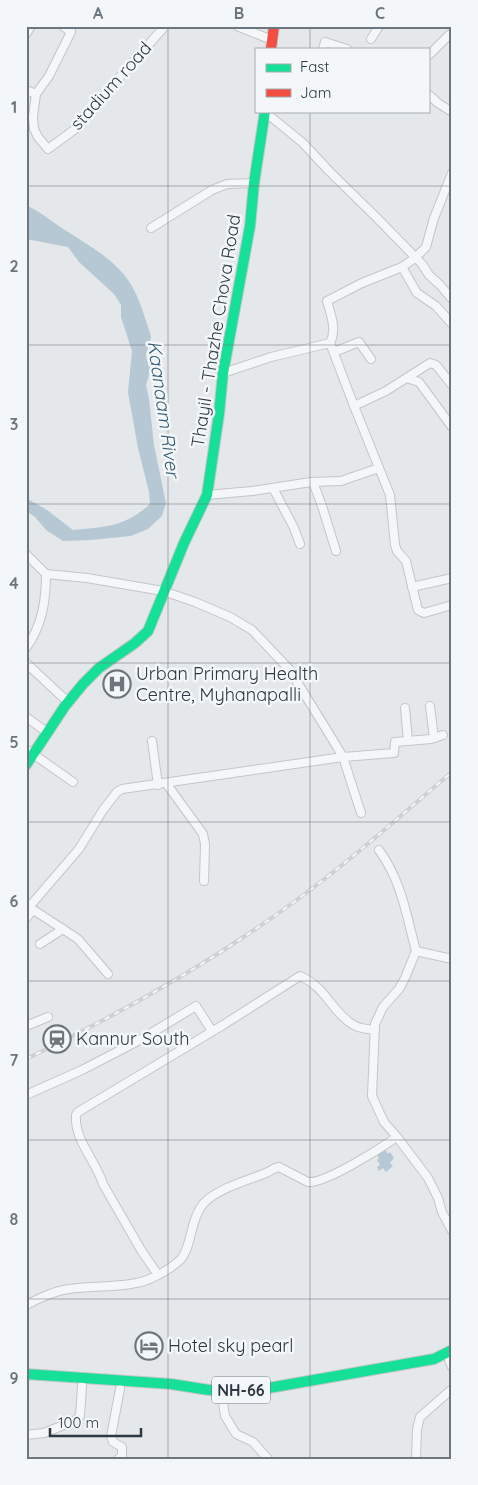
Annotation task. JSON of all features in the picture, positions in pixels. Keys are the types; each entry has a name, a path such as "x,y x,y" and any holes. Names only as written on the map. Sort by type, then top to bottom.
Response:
{"main road":[{"path":"272,44 274,26"},
{"name":"Thayil - Thazhe Chova Road","path":"26,765 30,751 48,733 93,672 140,640 148,631 163,591 207,495 223,373 248,236 265,112"},
{"path":"26,1382 261,1397 419,1370 451,1359"},
{"name":"NH-66","path":"26,1374 171,1384 210,1390 257,1390 434,1360 451,1359"}],"street":[{"path":"26,34 31,26"},
{"name":"stadium road","path":"63,26 71,32 49,76 36,94 33,116 34,129 48,149 78,127 80,119 95,108 165,26"},
{"path":"237,26 272,44"},
{"path":"371,39 379,26"},
{"path":"430,53 449,35 452,35"},
{"path":"323,48 325,42 344,48"},
{"path":"26,90 36,94"},
{"path":"430,96 452,112"},
{"path":"265,112 303,143 329,172 376,217 452,299"},
{"path":"452,173 434,218 426,247 402,267 362,283 328,301 334,330 330,343 390,495 395,545 397,551 406,561 418,610 424,613 452,605"},
{"path":"151,228 212,190 227,184 254,183"},
{"path":"402,267 417,293 436,306 452,324"},
{"path":"334,352 359,342 371,360"},
{"path":"223,373 271,357 330,343"},
{"path":"354,406 386,391 423,366 432,363 436,365 452,385"},
{"path":"407,378 419,382 452,427"},
{"path":"207,495 313,482 340,481 379,468"},
{"path":"313,482 336,551"},
{"path":"273,488 294,528 300,544"},
{"path":"26,554 46,574 88,578 163,591 196,602 230,617 252,630 289,669 343,757 361,812"},
{"path":"26,648 42,616 46,574"},
{"path":"412,587 452,578"},
{"path":"26,663 69,703"},
{"path":"430,706 434,738"},
{"path":"405,708 408,741"},
{"path":"26,717 48,733"},
{"path":"26,918 29,907 79,849 103,810 117,792 122,789 343,757 394,753 395,742 434,738 443,735"},
{"path":"152,741 162,784 203,834 205,844 204,881"},
{"path":"30,751 73,782"},
{"path":"379,850 395,875 409,919 416,951 399,989 377,1017 372,1096 384,1122 397,1136 428,1178 452,1231"},
{"path":"29,907 78,939 108,974"},
{"path":"40,944 63,929"},
{"path":"416,951 452,959"},
{"path":"158,1275 141,1250 103,1184 100,1174 80,1136 76,1115 94,1101 300,976 322,990 336,1010 352,1025 375,1030"},
{"path":"26,1095 82,1070 138,1041 196,1006 212,1031"},
{"path":"26,1026 48,1017"},
{"path":"26,1305 42,1297 62,1291 149,1280 181,1259 201,1208 205,1202 219,1192 279,1166 308,1182 328,1177 397,1136"},
{"path":"26,1435 44,1433 76,1420 80,1416 82,1386"},
{"path":"118,1459 122,1456 122,1447 113,1442 111,1436 120,1389"},
{"path":"416,1459 417,1429 420,1417 452,1389"},
{"path":"222,1396 225,1416 236,1434 253,1442 268,1459"}],"water":[{"path":"26,205 96,250 117,267 133,288 151,337 146,356 148,362 152,365 146,385 154,445 166,503 162,516 148,529 131,536 63,541 46,530 35,517 26,511 26,498 47,510 73,530 105,527 123,522 141,512 150,504 128,392 132,351 121,317 121,305 114,294 79,262 68,247 26,239"},
{"path":"385,1149 394,1158 390,1163 393,1166 386,1172 383,1168 379,1171 377,1167 380,1165 377,1155"}],"railway":[{"path":"26,1059 130,1006 263,924 335,871 452,772"}],"traffic: fast":[{"path":"26,765 65,706 83,684 99,668 135,643 148,631 184,543 207,495 223,373 250,226 254,183 265,112"},
{"path":"26,1374 171,1384 209,1390 257,1390 434,1359 452,1350"}],"traffic: jam":[{"path":"271,48 274,26"}],"place":[{"name":"Urban Primary Health Centre, Myhanapalli","path":"117,684"},
{"name":"Kannur South","path":"57,1039"},
{"name":"Hotel sky pearl","path":"149,1346"}],"water label":[{"name":"Kaanaam River","path":"164,409"}]}
